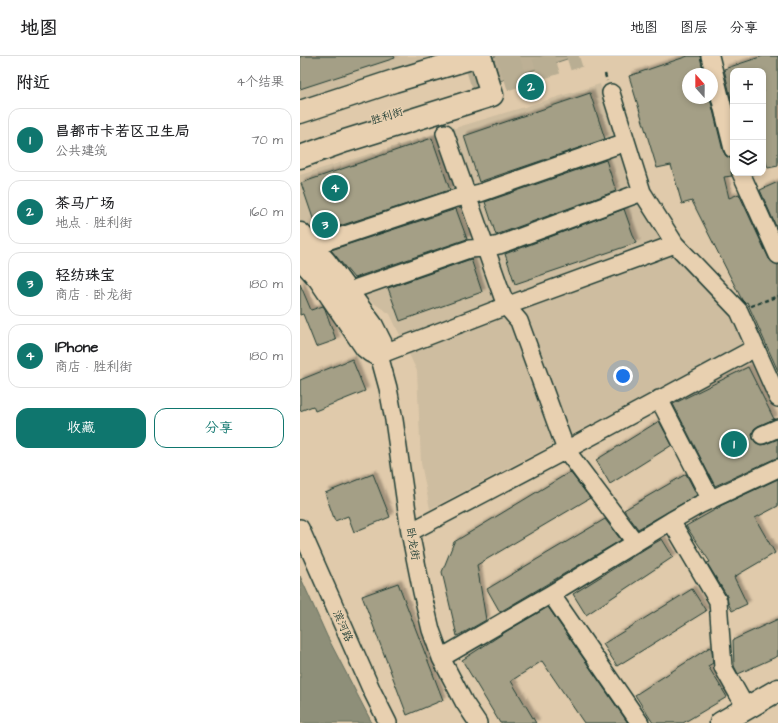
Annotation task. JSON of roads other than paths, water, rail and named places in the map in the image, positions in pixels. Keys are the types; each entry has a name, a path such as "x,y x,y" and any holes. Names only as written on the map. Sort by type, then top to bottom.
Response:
{"main road":[{"path":"300,112 394,81 474,69 492,95 345,141 301,142"},
{"name":"胜利街","path":"301,142 474,69"},
{"name":"卧龙街","path":"300,234 324,262 372,326 381,344 379,354"},
{"path":"300,257 319,278 366,347 379,354"},
{"path":"721,723 778,690"}],"street":[{"path":"710,56 731,140"},
{"path":"611,93 642,192 675,244 739,311 778,398"},
{"path":"300,163 440,118 502,100"},
{"path":"445,133 506,306 519,321 566,450 635,542"},
{"path":"321,243 453,199 480,193 626,142"},
{"path":"742,176 778,255"},
{"path":"357,288 469,249 498,245 642,192"},
{"path":"379,354 675,244"},
{"path":"410,532 755,348"},
{"name":"卧龙街","path":"379,354 393,414 410,532 431,630 441,658 464,702 478,723"},
{"path":"659,399 711,500"},
{"path":"762,435 778,428"},
{"path":"441,658 551,594 671,521 778,468"},
{"path":"671,521 718,601 723,667 746,708"},
{"name":"滨河路","path":"300,528 369,684 388,723"},
{"path":"551,594 640,723"}],"tunnel":[{"path":"467,73 521,56"},
{"path":"473,90 579,56"}],"place":[{"name":"茶马广场","path":"531,87"},
{"name":"IPhone","path":"335,188"},
{"name":"轻纺珠宝","path":"325,225"},
{"name":"昌都市卡若区卫生局","path":"734,444"}]}
